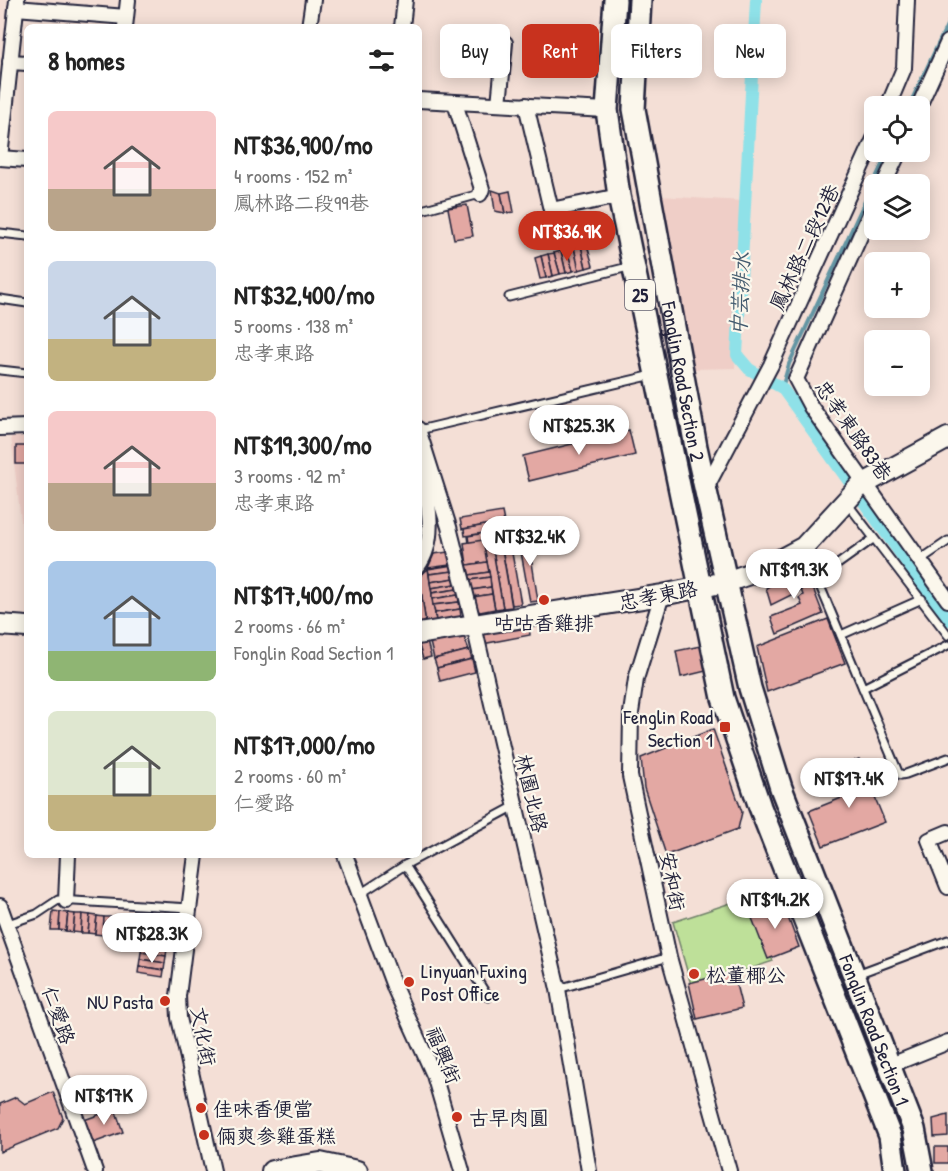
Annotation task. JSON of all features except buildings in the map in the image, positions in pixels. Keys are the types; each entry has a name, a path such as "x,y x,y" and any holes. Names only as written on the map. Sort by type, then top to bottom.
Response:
{"main road":[{"name":"Fonglin Road Section 2","path":"615,0 607,110 619,196 700,587"},
{"name":"Fonglin Road Section 2","path":"640,0 634,109 705,490 726,582"},
{"name":"Fonglin Road Section 1","path":"726,582 750,688 781,788 891,1065 914,1129 922,1171"},
{"name":"Fonglin Road Section 1","path":"700,587 723,698 740,752 890,1136 895,1171"}],"street":[{"path":"24,160 0,158 3,98 10,62 16,4 125,22 128,0"},
{"path":"309,24 313,0"},
{"path":"402,24 405,0"},
{"path":"892,96 903,68 907,0"},
{"path":"924,96 948,42"},
{"path":"10,62 24,63"},
{"path":"499,104 502,78"},
{"path":"422,100 607,110"},
{"path":"455,103 482,189 480,194"},
{"path":"526,105 550,210 619,196"},
{"name":"鳳林路二段12巷","path":"705,490 765,376 864,161"},
{"name":"忠孝東路83巷","path":"864,227 796,379 856,492 920,560 948,600"},
{"path":"0,428 24,427"},
{"name":"忠孝東路","path":"422,633 662,595 726,582 761,570 804,548 856,492 948,438"},
{"name":"林園北路","path":"422,439 474,626 558,989 589,1171"},
{"path":"422,458 430,537 422,561"},
{"name":"安和街","path":"662,595 636,679 631,713 630,776 669,957 729,1171"},
{"path":"0,626 24,627"},
{"path":"948,832 929,840 948,887"},
{"path":"66,901 68,858"},
{"name":"文化街","path":"196,858 178,996 179,1018 213,1171"},
{"name":"福興街","path":"346,858 395,989 434,1075 462,1171"},
{"name":"仁愛路","path":"0,906 3,926 95,1171"},
{"path":"891,1065 948,1042"},
{"path":"272,1171 320,1163 357,1171"}],"lane":[{"path":"422,210 480,194"},
{"path":"0,233 24,236"},
{"path":"509,297 634,266"},
{"path":"0,300 24,303"},
{"path":"0,370 24,373"},
{"path":"422,428 657,374"},
{"path":"856,492 873,539 948,635"},
{"path":"817,579 873,539"},
{"path":"920,560 948,541"},
{"path":"804,548 901,775 948,758"},
{"path":"841,636 922,599"},
{"path":"863,688 948,645"},
{"path":"422,856 515,806"},
{"path":"360,894 418,858"},
{"path":"405,865 488,997"},
{"path":"3,926 38,914 58,900 190,908"},
{"path":"855,975 948,940"},
{"path":"558,989 669,957"}],"shaded area":[{"path":"660,196 742,201 735,368 693,369"},
{"path":"11,437 24,437 24,546"}],"green space":[{"path":"746,898 773,961 692,988 673,922"}],"waterway":[{"name":"中芸排水","path":"756,0 737,355 749,369 782,388 948,620"},
{"path":"914,96 948,23"},
{"path":"782,388 789,364 883,162"}],"place":[{"name":"咕咕香雞排","path":"544,600"},
{"name":"Fenglin Road Section 1","path":"725,727"},
{"name":"松董椰公","path":"694,974"},
{"name":"Linyuan Fuxing Post Office","path":"409,982"},
{"name":"NU Pasta","path":"165,1001"},
{"name":"佳味香便當","path":"201,1108"},
{"name":"古早肉圓","path":"457,1117"},
{"name":"倆爽参雞蛋糕","path":"204,1135"}]}
